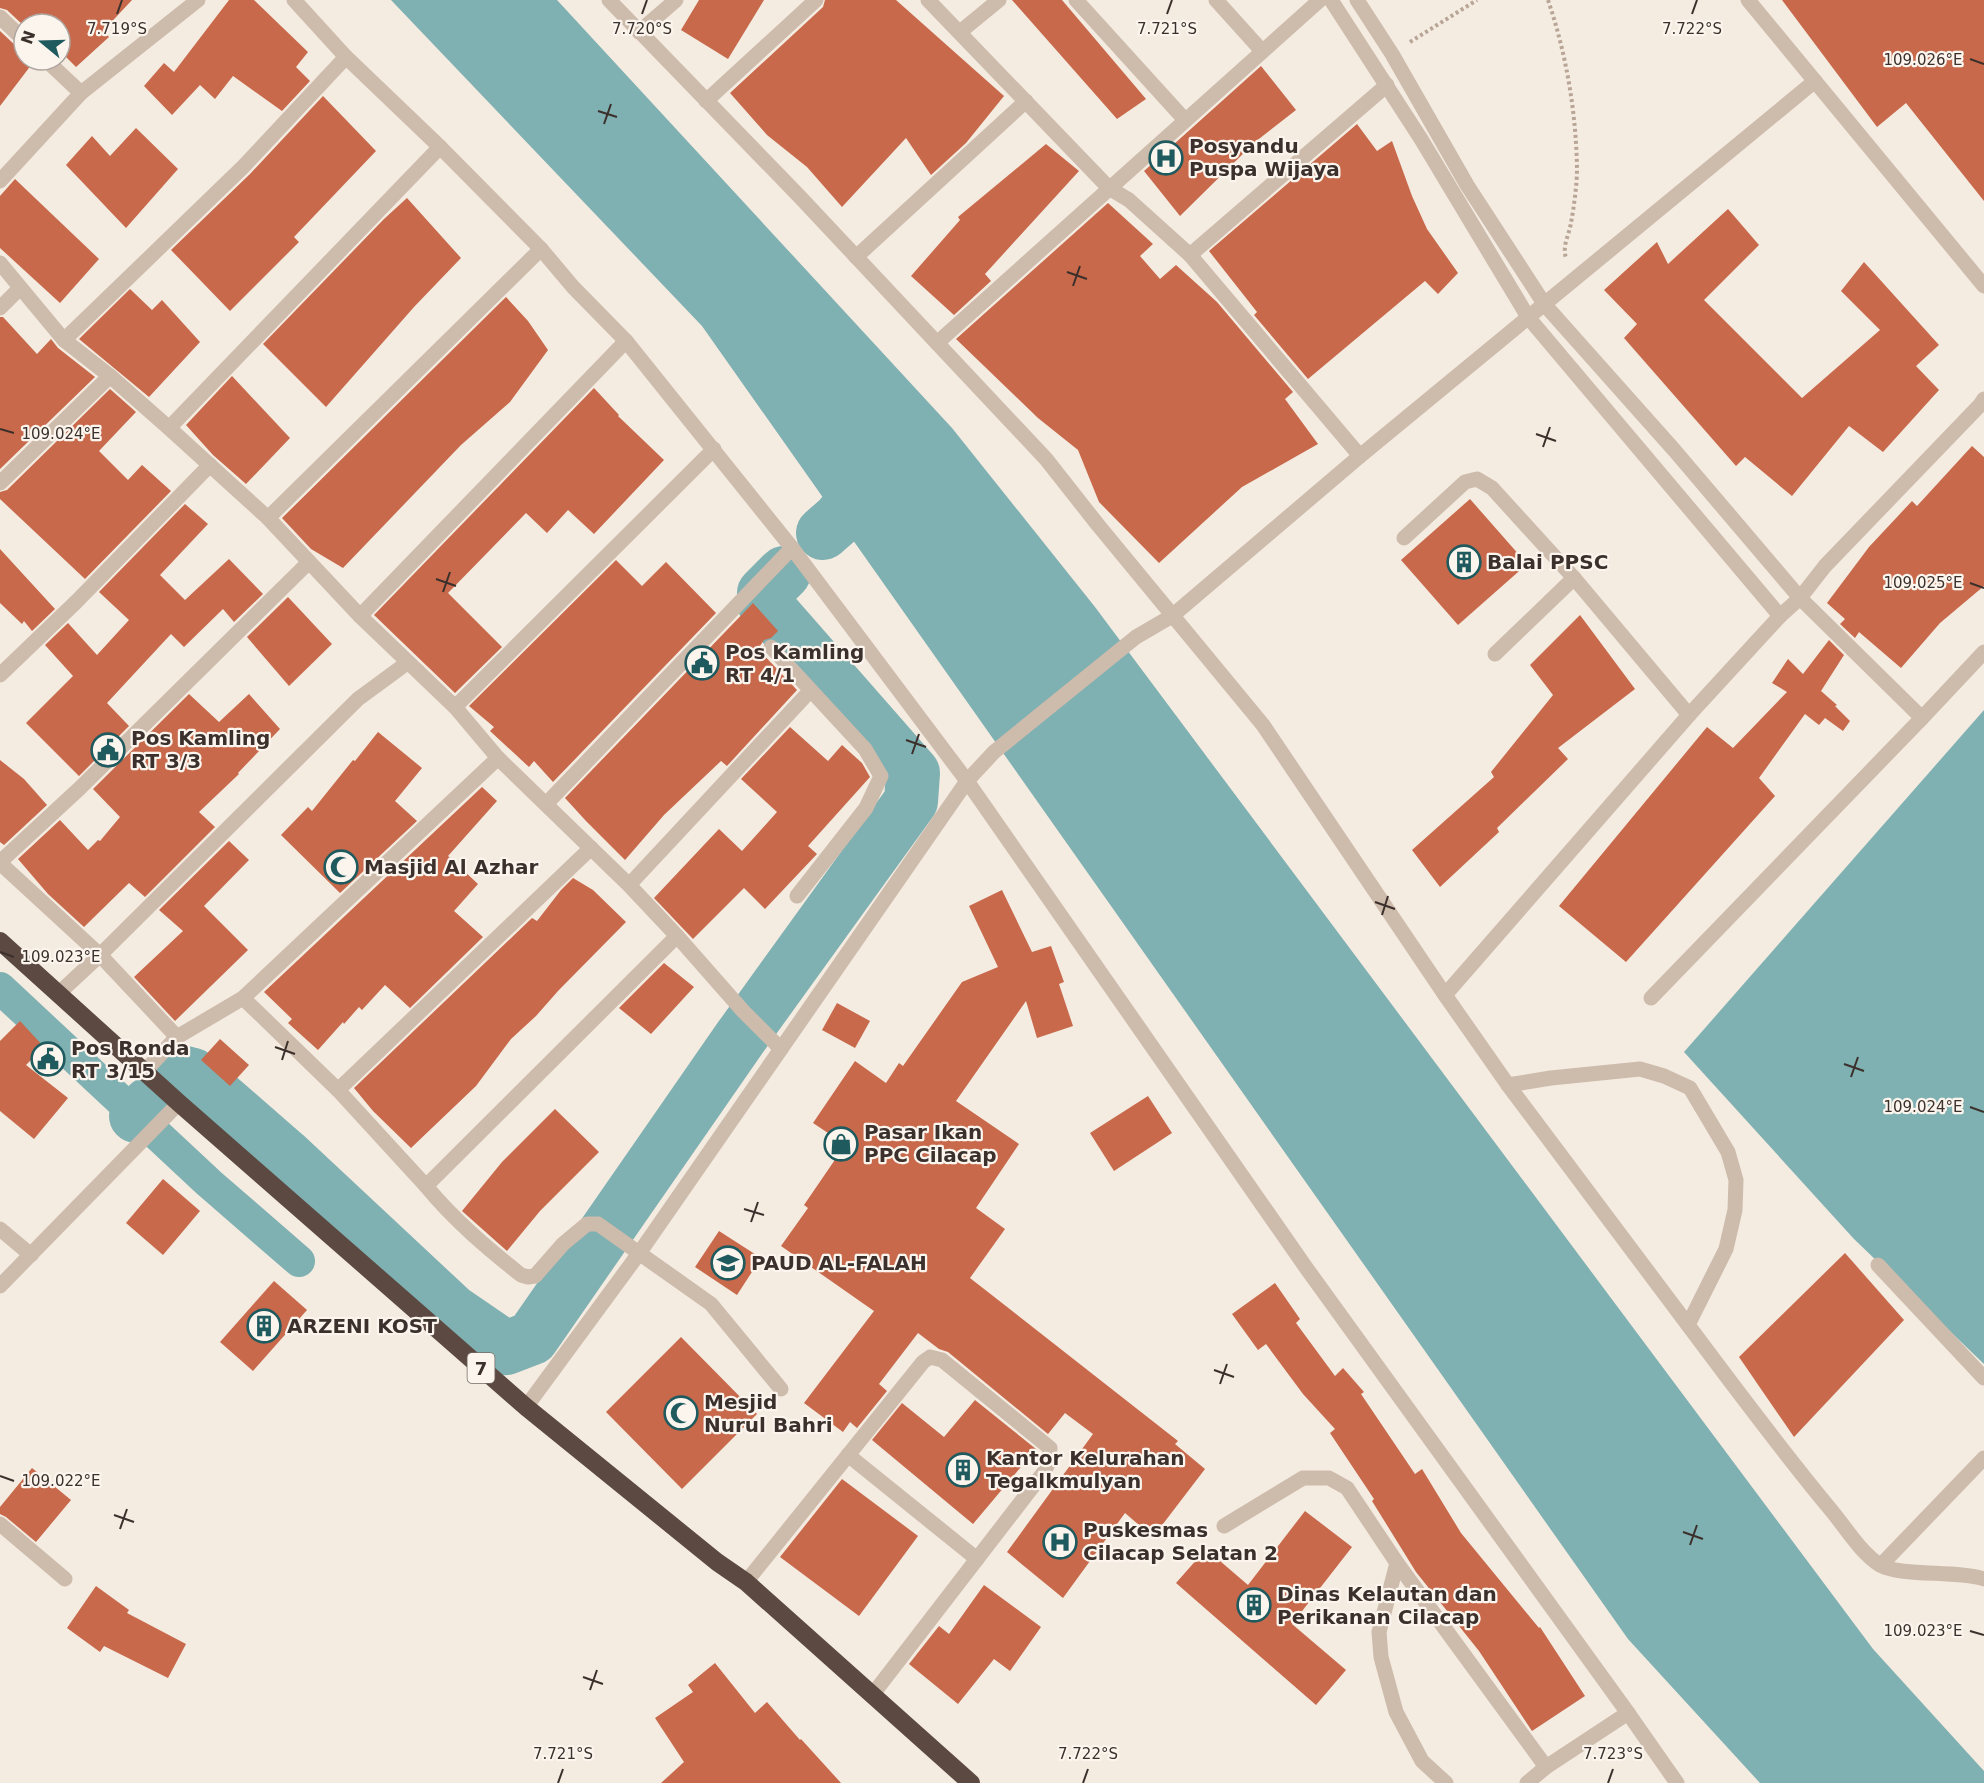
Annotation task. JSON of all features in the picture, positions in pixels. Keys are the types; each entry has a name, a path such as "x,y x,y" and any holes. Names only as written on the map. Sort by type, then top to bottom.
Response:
{"highway":[{"name":"7","path":"0,941 179,1103 526,1407 717,1562 746,1582 971,1783"}],"street":[{"path":"0,180 81,93 198,0"},
{"path":"294,0 346,57 440,147 541,249 573,287 626,341 792,549 967,781 1307,1269 1677,1783"},
{"path":"609,0 1046,459 1263,725 1508,1085 1796,1469 1866,1552 1881,1566 1984,1579"},
{"path":"639,32 676,0"},
{"path":"705,101 816,0"},
{"path":"928,0 1108,188 1129,200 1190,255 1360,456"},
{"path":"960,32 999,0"},
{"path":"1076,0 1185,120"},
{"path":"1216,0 1262,51"},
{"path":"937,343 1320,0"},
{"path":"1331,0 1421,139 1528,317 1780,616"},
{"path":"1357,0 1392,54 1467,185 1545,305 1675,451 1800,598 1922,718"},
{"path":"1748,0 1984,286"},
{"path":"0,17 12,28"},
{"path":"64,340 243,167 346,57"},
{"path":"59,72 81,93"},
{"path":"526,1407 640,1252 967,781 994,752 1136,637 1172,615 1360,456 1815,81"},
{"path":"1190,255 1387,85"},
{"path":"856,257 1026,101"},
{"path":"1421,139 1432,125"},
{"path":"169,428 440,147"},
{"path":"268,518 541,249"},
{"path":"0,263 64,340 110,376 268,518 360,616 455,707 498,758 628,885 677,936 743,1011 781,1049"},
{"path":"0,308 20,288"},
{"path":"360,616 626,341"},
{"path":"0,483 110,376"},
{"path":"1445,995 1689,715 1780,616 1800,598 1825,566 1983,404"},
{"path":"455,707 714,449"},
{"path":"0,675 76,602 210,465"},
{"path":"1404,538 1465,482 1477,478 1492,488 1574,578 1689,715"},
{"path":"546,804 792,549"},
{"path":"177,1037 100,956 0,862 80,788 309,562"},
{"path":"1495,654 1574,578"},
{"path":"771,647 865,748 881,776 866,808 797,896"},
{"path":"1651,998 1984,652"},
{"path":"58,994 100,956 358,699 407,663"},
{"path":"628,885 810,691"},
{"path":"145,1071 177,1037 243,998 498,758"},
{"path":"338,1090 591,848"},
{"path":"426,1186 677,936"},
{"path":"243,998 338,1090 447,1211 521,1275 536,1276 563,1244 586,1224 598,1224 711,1304 781,1389"},
{"path":"1508,1085 1640,1069 1664,1076 1690,1088 1728,1152 1736,1180 1735,1210 1726,1249 1688,1325"},
{"path":"0,1286 179,1103"},
{"path":"0,1229 31,1255"},
{"path":"1878,1265 1984,1378"},
{"path":"746,1582 923,1362 930,1357 942,1360 1050,1448 1048,1464 1044,1472 873,1694"},
{"path":"848,1455 977,1559"},
{"path":"1881,1566 1984,1458"},
{"path":"1224,1526 1303,1478 1329,1478 1347,1488 1397,1563 1546,1767"},
{"path":"0,1524 65,1579"},
{"path":"1397,1563 1379,1632 1381,1657 1396,1712 1422,1761 1446,1783"},
{"path":"1527,1783 1546,1767 1628,1713"}],"path":[{"path":"1392,54 1477,0"},
{"path":"1548,0 1560,36 1571,103 1577,169 1571,223 1563,250 1574,281"}],"water":[{"path":"391,0 557,0 952,428 1095,607 1873,1649 1984,1771 1984,1783 1760,1783 1628,1639 702,326"},
{"path":"1984,710 1984,1364 1854,1239 1684,1052"}],"building":[{"path":"0,0 132,0 103,31 109,37 76,67 72,63 72,12 12,12 12,15 0,8"},
{"path":"229,0 254,0 308,52 296,67 310,81 282,111 233,76 215,99 200,85 172,115 144,86 164,63 174,72"},
{"path":"699,0 764,0 728,59 681,30"},
{"path":"825,0 896,0 1004,96 966,143 931,175 906,138 842,207 807,167 767,135 730,93 823,7"},
{"path":"1012,0 1062,0 1146,99 1117,119"},
{"path":"1782,0 1984,0 1984,201 1906,103 1877,127"},
{"path":"0,31 12,42 12,72 26,72 0,106"},
{"path":"1261,66 1296,110 1255,142 1180,216 1144,171"},
{"path":"323,96 376,151 294,237 299,242 230,311 171,250 250,174"},
{"path":"1357,124 1377,151 1392,141 1427,229 1458,273 1438,294 1425,281 1308,379 1254,315 1257,312 1209,251"},
{"path":"136,128 178,169 126,228 66,165 92,136 110,156"},
{"path":"1046,144 1079,171 985,274 991,281 954,315 911,276 960,220 958,217"},
{"path":"15,179 99,259 60,303 0,248 0,196"},
{"path":"407,198 461,258 414,307 326,407 263,344"},
{"path":"1108,203 1153,244 1140,256 1160,279 1176,265 1217,302 1293,392 1285,399 1318,444 1242,487 1159,563 1099,502 1078,450 1038,418 956,339"},
{"path":"1728,209 1759,245 1704,300 1802,398 1880,330 1841,291 1864,262 1939,345 1916,366 1939,390 1883,452 1849,426 1792,496 1745,457 1736,466 1624,338 1637,324 1604,290 1657,242 1668,264"},
{"path":"130,289 152,310 162,300 200,342 149,397 79,339"},
{"path":"506,297 528,321 548,350 510,402 461,445 343,568 311,549 282,518"},
{"path":"0,317 3,317 37,354 51,339 58,348 95,377 0,469"},
{"path":"232,376 290,438 246,484 213,455 186,425"},
{"path":"594,388 618,416 664,460 594,534 568,510 547,533 526,513 448,593 502,647 455,693 374,615"},
{"path":"110,389 136,412 99,451 128,480 142,465 171,491 85,579 0,499 0,492 7,490"},
{"path":"1972,446 1984,457 1984,586 1940,623 1901,668 1859,632 1855,638 1840,624 1845,619 1827,603 1869,547 1912,501 1917,506"},
{"name":"Balai PPSC","path":"1470,499 1527,564 1458,625 1401,560"},
{"path":"185,504 208,524 160,575 185,600 229,559 263,594 234,622 223,609 184,647 171,634 107,703 129,726 79,776 26,723 73,676 45,645 68,623 97,655 129,620 99,592"},
{"path":"0,549 55,609 32,631 24,621 22,624 0,603"},
{"path":"616,560 642,586 666,562 716,613 553,782 534,761 529,767 490,731 494,727 469,706"},
{"path":"288,597 332,644 289,686 247,637"},
{"path":"753,603 778,631 771,638 764,640 758,649 797,690 727,766 721,761 664,815 625,860 565,798"},
{"path":"1580,615 1635,689 1558,748 1568,759 1497,828 1499,832 1440,887 1412,850 1494,777 1491,772 1553,695 1530,665"},
{"path":"1829,640 1844,655 1821,691 1850,721 1843,731 1825,718 1819,725 1805,714 1759,778 1775,796 1626,962 1559,906 1707,727 1733,748 1787,692 1772,683 1788,659 1803,674"},
{"path":"189,694 219,722 249,694 280,729 239,774 199,812 215,827 145,897 129,883 84,927 48,894 18,859 60,820 88,850 98,840 100,841 120,817 93,789"},
{"path":"790,727 828,761 842,745 862,763 870,777 808,846 817,854 765,909 744,888 693,939 654,898 719,829 742,851 777,812 741,779"},
{"path":"378,732 422,768 395,801 417,821 340,893 281,835 308,807 312,811"},
{"path":"0,760 24,779 47,805 4,845 0,842"},
{"path":"482,787 497,801 448,856 478,884 454,911 483,937 410,1008 385,985 362,1010 359,1007 344,1024 343,1022 318,1050 288,1023 292,1019 264,992"},
{"path":"229,841 249,860 204,906 248,950 175,1021 134,977 183,931 159,910"},
{"path":"573,878 593,890 626,922 511,1039 476,1086 411,1148 373,1111 354,1088 532,918 537,921"},
{"path":"1002,890 1032,952 1051,946 1064,982 1059,984 1073,1026 1037,1038 1026,1001 956,1101 1019,1144 976,1208 1005,1229 970,1278 1178,1441 1175,1444 1205,1469 1153,1537 1125,1513 1063,1598 1007,1552 1093,1434 1065,1413 1048,1434 948,1352 939,1349 918,1333 879,1384 887,1391 857,1428 850,1422 843,1432 804,1403 874,1311 781,1246 808,1208 804,1205 843,1148 838,1144 840,1141 813,1123 855,1061 886,1083 899,1063 903,1066 962,982 998,967 969,906"},
{"path":"664,963 694,987 651,1034 619,1008"},
{"path":"837,1003 870,1021 855,1048 822,1030"},
{"path":"20,1021 44,1047 26,1065 68,1098 34,1139 0,1111 0,1041"},
{"path":"220,1039 249,1065 230,1086 201,1060"},
{"path":"1148,1096 1172,1133 1114,1171 1090,1133"},
{"path":"555,1109 599,1152 540,1211 507,1251 462,1211 502,1162"},
{"path":"163,1179 200,1211 163,1255 126,1223"},
{"name":"PAUD AL-FALAH","path":"719,1231 761,1258 737,1295 695,1267"},
{"path":"1845,1253 1904,1320 1794,1437 1739,1357"},
{"name":"ARZENI KOST","path":"274,1281 307,1310 253,1371 220,1342"},
{"path":"1275,1283 1300,1319 1296,1323 1335,1376 1343,1368 1364,1392 1361,1394 1415,1474 1422,1469 1461,1533 1540,1627 1585,1696 1532,1731 1479,1651 1416,1572 1372,1501 1374,1499 1330,1433 1335,1429 1303,1394 1266,1344 1258,1350 1232,1314"},
{"name":"Mesjid Nurul Bahri","path":"681,1337 757,1414 682,1489 606,1412"},
{"name":"Kantor Kelurahan Tegalkmulyan","path":"975,1400 1036,1449 973,1524 872,1440 902,1403 944,1437"},
{"path":"32,1468 71,1500 36,1542 0,1514 0,1507"},
{"path":"842,1479 918,1536 859,1616 780,1557"},
{"name":"Dinas Kelautan dan Perikanan Cilacap","path":"1305,1511 1352,1547 1292,1624 1346,1670 1316,1705 1176,1583 1206,1549 1248,1585"},
{"path":"984,1585 1041,1627 1010,1671 994,1659 958,1704 909,1664 939,1626 949,1634"},
{"path":"96,1586 129,1610 127,1613 186,1644 168,1678 104,1646 100,1652 67,1628"},
{"path":"715,1663 755,1713 767,1702 841,1783 661,1783 684,1762 655,1718 693,1692 688,1685"}],"waterway":[{"path":"823,533 839,519 882,467"},
{"path":"175,1078 181,1072 193,1075 285,1155 452,1311 506,1348 532,1338 740,1038 911,801 913,773 764,603 764,593 784,573"},
{"path":"0,988 209,1183 299,1261"},
{"path":"136,1116 150,1103"}],"place":[{"name":"Posyandu Puspa Wijaya","path":"1166,158"},
{"name":"Balai PPSC","path":"1464,562"},
{"name":"Pos Kamling RT 4/1","path":"702,663"},
{"name":"Pos Kamling RT 3/3","path":"108,750"},
{"name":"Masjid Al Azhar","path":"341,867"},
{"name":"Pos Ronda RT 3/15","path":"48,1059"},
{"name":"Pasar Ikan PPC Cilacap","path":"841,1144"},
{"name":"PAUD AL-FALAH","path":"728,1263"},
{"name":"ARZENI KOST","path":"264,1326"},
{"name":"Mesjid Nurul Bahri","path":"681,1413"},
{"name":"Kantor Kelurahan Tegalkmulyan","path":"963,1470"},
{"name":"Puskesmas Cilacap Selatan 2","path":"1060,1542"},
{"name":"Dinas Kelautan dan Perikanan Cilacap","path":"1254,1605"}]}
